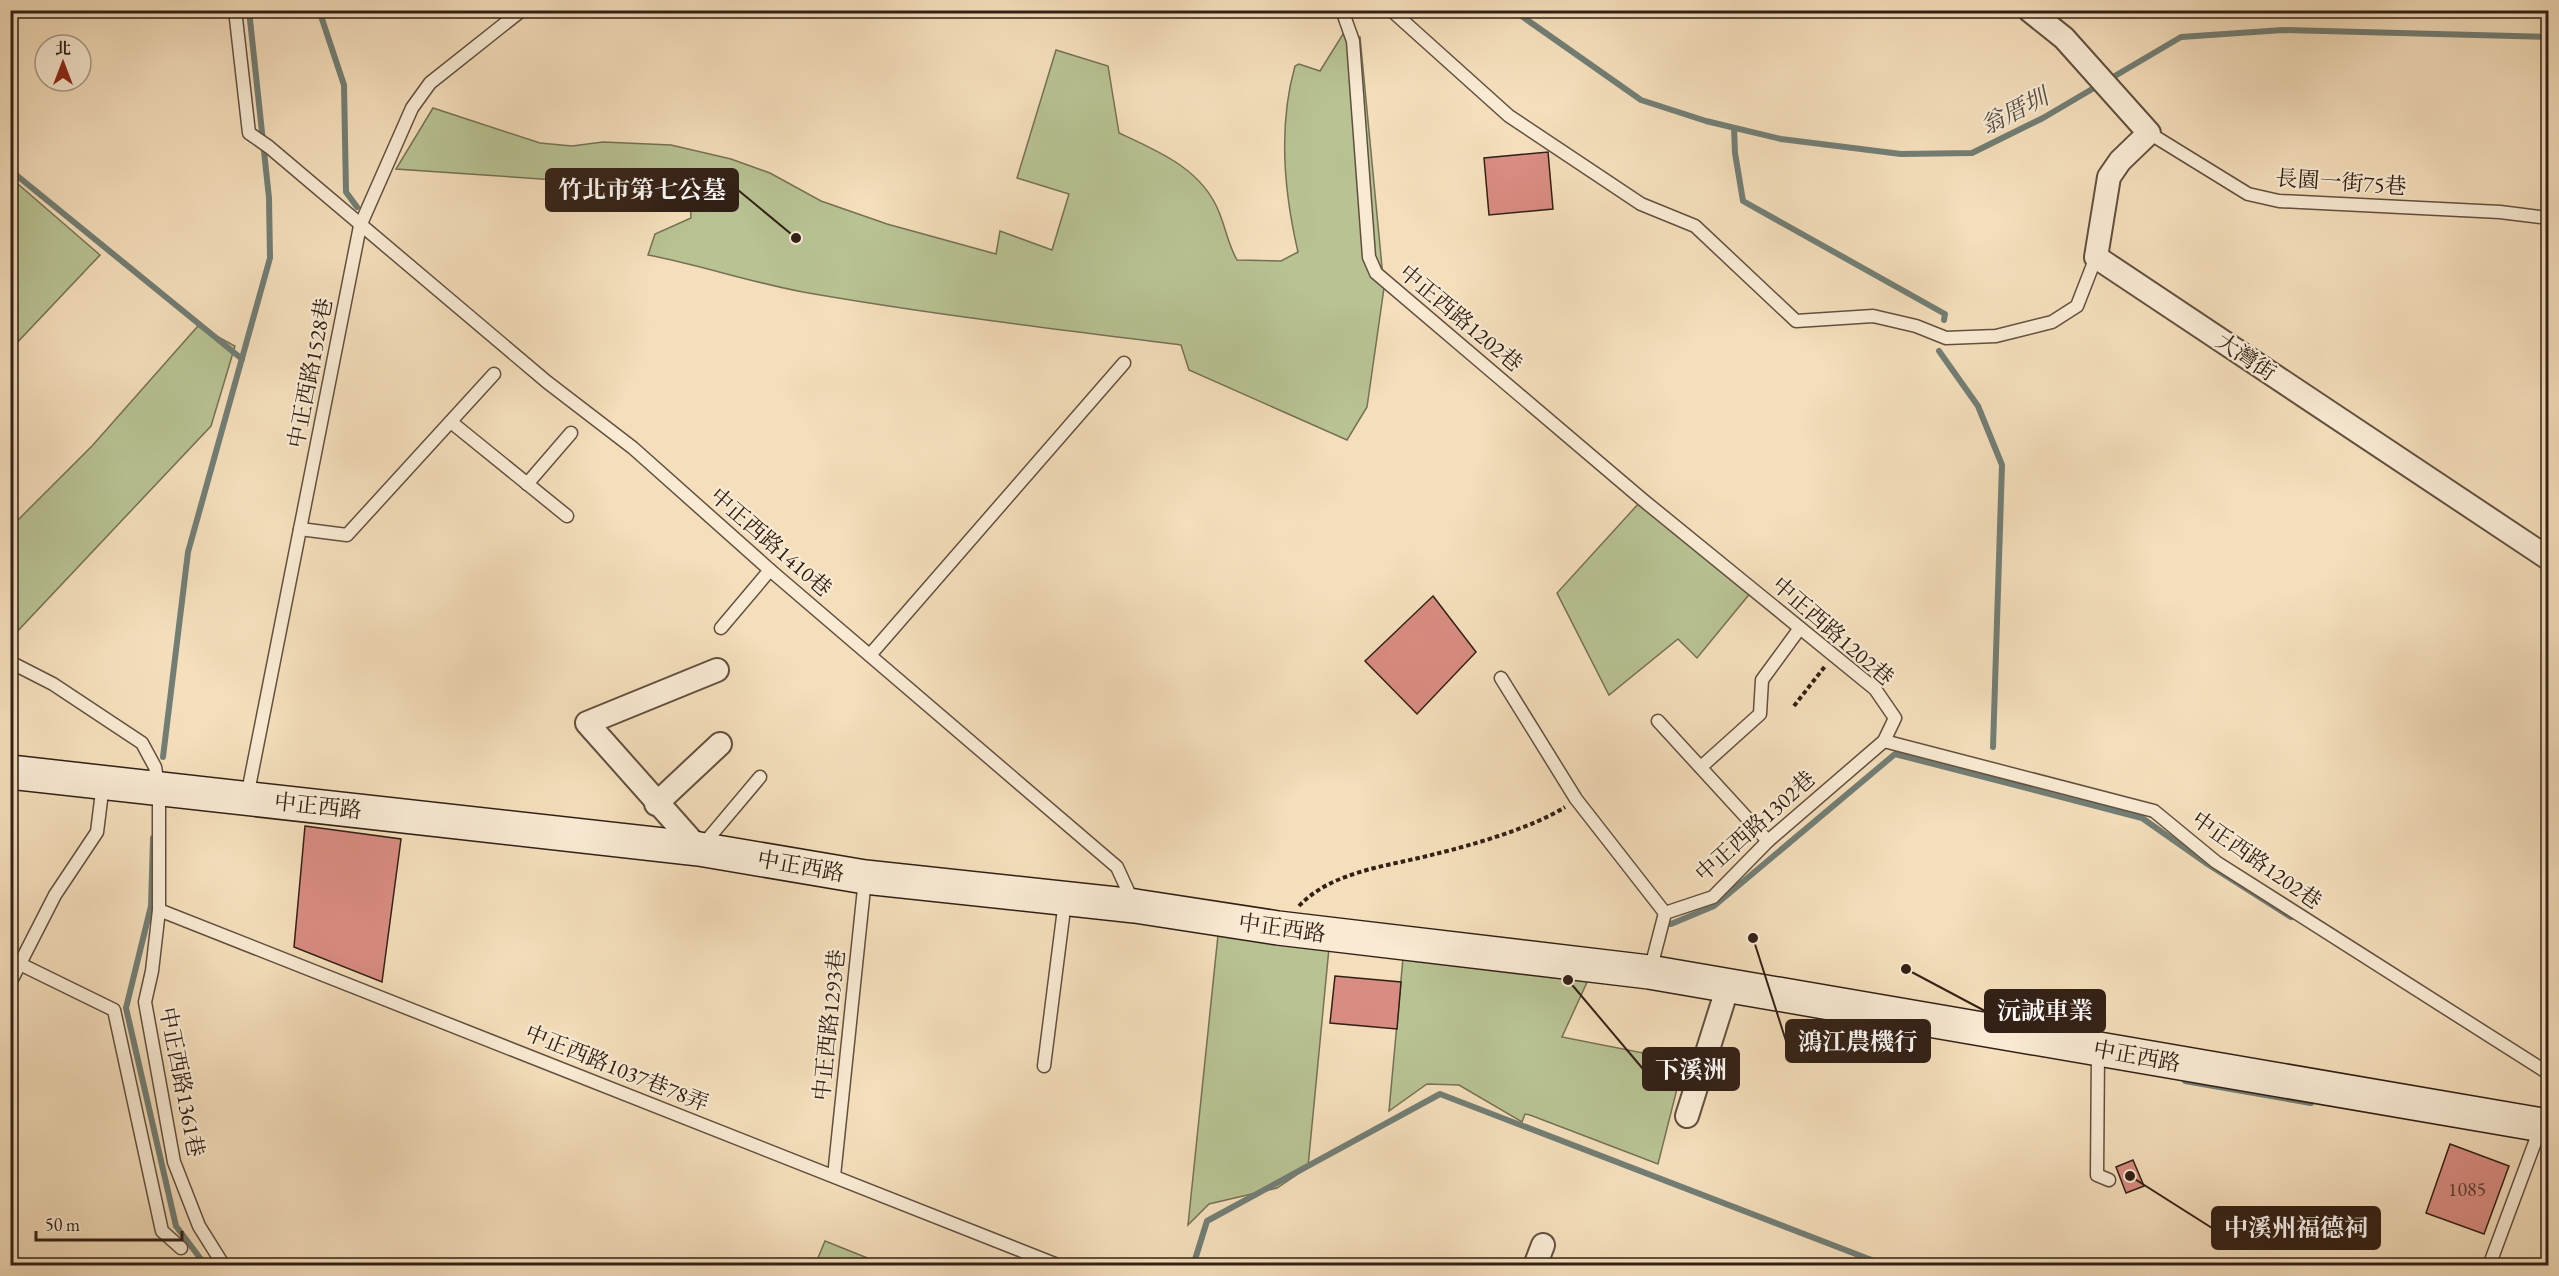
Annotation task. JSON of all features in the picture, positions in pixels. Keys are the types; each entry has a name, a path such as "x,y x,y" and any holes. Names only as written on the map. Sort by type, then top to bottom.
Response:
{"main road":[{"name":"中正西路","path":"10,772 699,849 865,877 1135,906 1278,928 1649,972 2545,1125"}],"street":[{"path":"2029,10 2064,38 2149,133 2120,161 2109,177 2096,257"},
{"name":"大灣街","path":"2096,257 2548,558"},
{"path":"699,849 656,804 587,723 717,670"},
{"path":"656,804 720,744"},
{"path":"1687,1116 1728,986"},
{"path":"1535,1266 1543,1245"}],"lane":[{"name":"中正西路1410巷","path":"235,10 249,133 269,147 547,382 633,448 770,570 1117,867 1135,906"},
{"name":"中正西路1528巷","path":"247,798 360,226 412,108 430,83 522,10"},
{"name":"中正西路1202巷","path":"1342,10 1353,41 1368,257 1376,273 1643,501 1875,689 1895,718 1884,741 2154,811 2216,862 2548,1073"},
{"path":"1391,10 1509,116 1641,204 1695,226 1796,321 1873,316 1916,326 1946,338 1996,336 2052,322 2077,306 2096,257"},
{"name":"長園一街75巷","path":"2149,133 2248,194 2279,201 2500,212 2548,218"},
{"path":"870,655 1124,363"},
{"path":"300,529 347,535 494,374"},
{"path":"451,422 567,516"},
{"path":"527,484 571,433"},
{"path":"721,628 770,570"},
{"path":"1701,767 1760,714 1762,680 1800,628"},
{"name":"中正西路1361巷","path":"10,662 52,684 142,743 155,767 159,789 159,910 152,971 145,1002 174,1162 199,1226 224,1266"},
{"path":"1501,678 1576,800 1665,913 1649,972"},
{"path":"1658,721 1768,842"},
{"name":"中正西路1302巷","path":"1665,913 1713,897 1768,842 1884,741"},
{"path":"699,849 760,777"},
{"path":"10,983 55,895 97,832 103,784"},
{"name":"中正西路1293巷","path":"834,1176 865,877"},
{"path":"1044,1066 1065,900"},
{"name":"中正西路1037巷78弄","path":"159,910 1060,1266"},
{"path":"20,964 114,1010 162,1231 181,1248"},
{"path":"2098,1049 2097,1175 2109,1180"},
{"path":"2489,1266 2545,1125"}],"path":[{"path":"1794,706 1833,655"},
{"path":"1278,928 1304,900 1330,883 1373,869 1438,854 1510,831 1551,816 1576,800"}],"green space":[{"path":"1343,34 1360,37 1384,288 1367,407 1347,440 1189,370 1181,345 850,300 783,288 648,255 655,234 691,218 689,178 629,185 396,169 433,108 540,143 572,146 603,142 671,145 731,159 770,173 821,201 887,224 996,254 1000,231 1052,250 1069,194 1017,178 1056,50 1108,66 1119,133 1177,163 1202,184 1219,212 1237,260 1281,261 1298,252 1289,206 1285,159 1286,112 1295,66 1299,64 1320,71"},
{"path":"11,178 100,255 11,349"},
{"path":"198,326 235,346 211,426 11,638 11,527 92,446"},
{"path":"1640,502 1752,591 1697,658 1678,639 1609,695 1557,593"},
{"path":"1218,935 1329,948 1308,1167 1277,1188 1209,1204 1188,1225"},
{"path":"1403,958 1588,980 1562,1037 1684,1061 1658,1164 1530,1115 1525,1114 1522,1122 1459,1085 1427,1084 1389,1111"},
{"path":"825,1241 885,1265 815,1265"}],"building":[{"path":"1548,152 1553,209 1489,215 1484,158"},
{"path":"1433,596 1476,652 1417,714 1365,661"},
{"path":"305,826 401,839 382,982 294,947"},
{"path":"1335,976 1401,982 1397,1029 1330,1023"},
{"path":"2450,1144 2509,1166 2484,1234 2426,1213"},
{"path":"2133,1160 2144,1186 2126,1193 2116,1167"}],"waterway":[{"path":"163,757 188,552 270,258 269,198 249,10"},
{"path":"319,10 344,85 346,192 357,207"},
{"name":"翁厝圳","path":"1513,10 1641,100 1706,121 1781,139 1901,154 1972,153 2043,118 2099,85"},
{"name":"翁厝圳","path":"2108,80 2181,37 2283,30 2548,37"},
{"path":"1734,128 1735,153 1743,201 1945,314 1944,320"},
{"path":"10,170 242,359"},
{"path":"1939,351 1978,406 2002,465 1993,747"},
{"path":"1671,924 1714,906 1895,754 2142,818 2209,865 2291,917"},
{"path":"153,838 151,906 126,1008 176,1226 206,1266"},
{"path":"2185,1081 2311,1103"},
{"path":"1193,1266 1207,1221 1440,1094 1887,1266"}],"place":[{"name":"竹北市第七公墓","path":"796,238"},
{"name":"鴻江農機行","path":"1753,938"},
{"name":"沅誠車業","path":"1906,969"},
{"name":"下溪洲","path":"1568,980"},
{"name":"中溪州福德祠","path":"2130,1176"}]}
